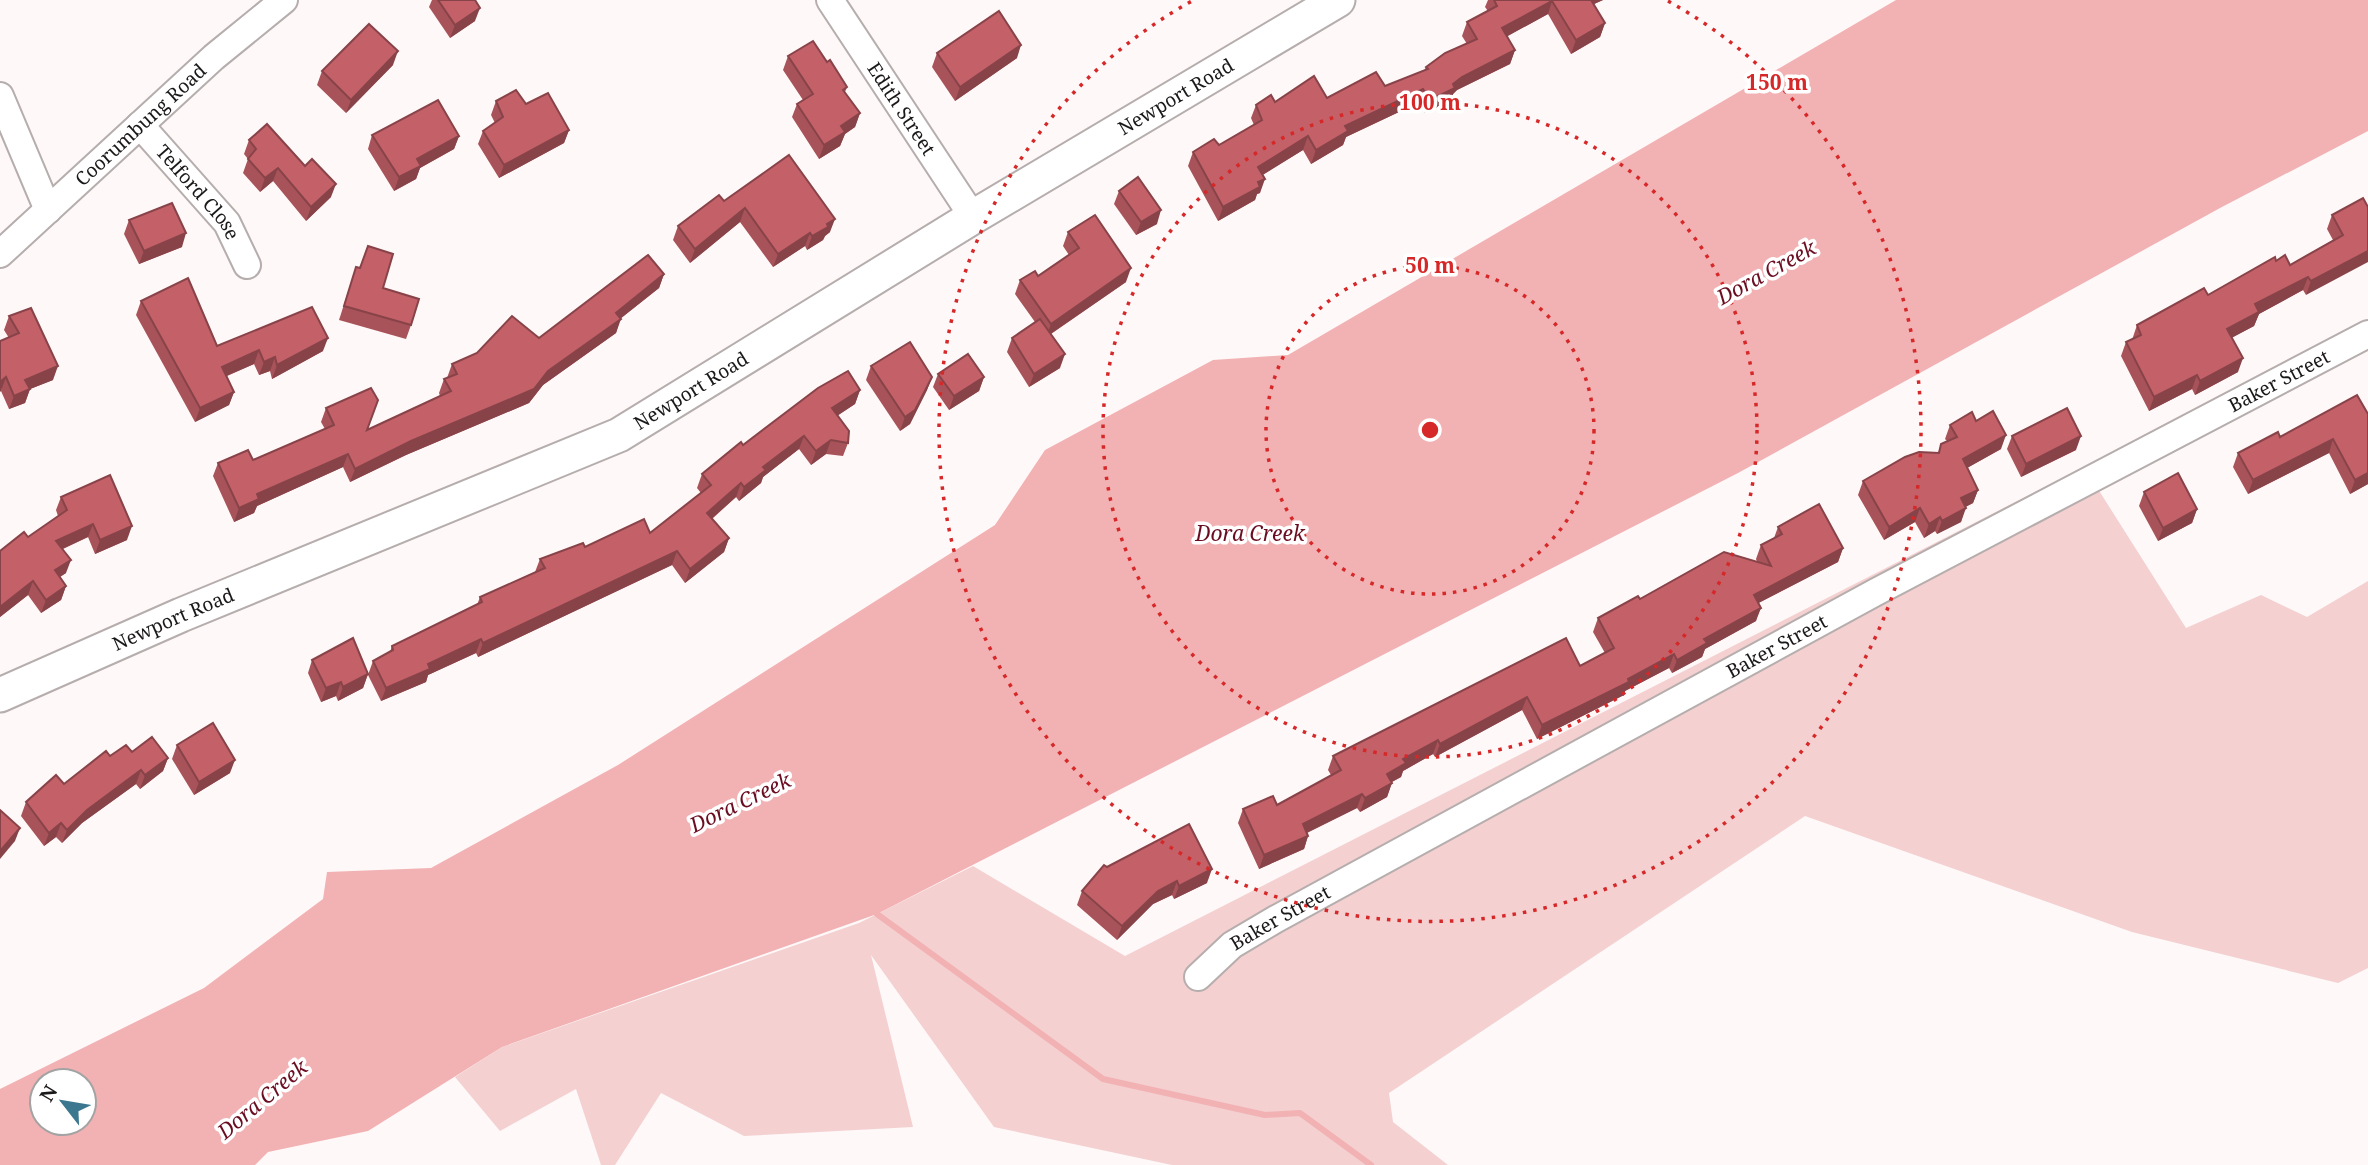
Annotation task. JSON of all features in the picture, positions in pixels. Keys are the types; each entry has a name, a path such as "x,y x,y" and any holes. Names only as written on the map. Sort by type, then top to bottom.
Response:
{"street":[{"name":"Coorumbung Road","path":"3,241 48,210 214,57 284,0"},
{"name":"Edith Street","path":"830,0 973,217"},
{"name":"Newport Road","path":"0,695 181,615 620,435 973,217 1338,0"},
{"path":"0,96 48,210"},
{"name":"Telford Close","path":"139,125 227,223 247,265"},
{"name":"Baker Street","path":"1198,977 1232,946 1289,912 1876,592 2368,334"}],"shaded area":[{"path":"2084,467 2186,628 2261,595 2307,617 2368,581 2368,968 2338,983 2132,932 1805,816 1389,1093 1393,1122 1448,1165 1172,1165 994,1127 871,955 913,1127 744,1136 661,1093 615,1165 601,1165 576,1089 500,1131 455,1077 502,1047 859,923 973,866 1125,956"}],"water":[{"name":"Dora Creek","path":"1896,0 2368,0 2368,131 2220,208 1738,473 877,914 502,1047 368,1131 268,1152 255,1165 0,1165 0,1089 28,1075 28,1137 98,1137 98,1067 44,1067 204,988 323,899 327,872 431,868 618,765 995,525 1045,450 1213,360 1288,355"}],"building":[{"path":"438,0 475,0 480,8 455,25"},
{"path":"1494,0 1591,0 1605,23 1576,40 1552,1 1502,28 1515,50 1462,77 1453,84 1455,88 1430,100 1423,89 1345,126 1348,131 1316,150 1308,136 1258,167 1265,179 1258,182 1260,187 1223,207 1193,152 1214,139 1219,145 1262,120 1256,105 1271,95 1275,102 1314,76 1327,98 1376,72 1385,86 1428,69 1426,67 1445,53 1477,39 1467,22 1497,6"},
{"path":"999,11 1021,45 960,87 937,53"},
{"path":"369,24 398,51 351,100 322,71"},
{"path":"813,41 827,62 830,60 847,87 843,90 860,113 841,126 845,132 824,145 797,104 813,94 788,56"},
{"path":"516,90 526,104 548,93 569,130 504,165 483,131 503,117 496,101"},
{"path":"438,100 459,136 417,159 421,166 399,177 372,135"},
{"path":"267,124 305,166 312,159 336,184 311,207 278,168 265,178 248,159 256,149 249,140"},
{"path":"789,155 835,219 827,224 828,227 812,236 810,233 778,254 745,208 695,249 678,226 719,195 724,201"},
{"path":"1138,177 1161,210 1141,222 1119,191"},
{"path":"2363,198 2368,207 2368,251 2311,281 2308,277 2255,304 2259,312 2227,329 2243,358 2200,381 2197,375 2154,397 2126,342 2141,335 2137,325 2204,288 2208,295 2275,257 2276,261 2285,255 2290,265 2343,235 2332,215"},
{"path":"172,203 186,233 144,251 129,220"},
{"path":"1095,215 1131,268 1051,324 1020,280 1035,271 1038,276 1079,248 1068,232"},
{"path":"368,246 393,254 383,288 419,299 411,325 344,306 356,267 360,268"},
{"path":"648,255 664,274 616,313 621,319 548,371 534,389 411,441 355,469 348,454 257,494 259,499 239,508 218,463 248,450 253,460 334,425 326,408 371,388 378,400 367,430 451,391 444,379 457,374 452,364 477,353 512,316 539,338"},
{"path":"188,278 217,346 312,307 328,338 277,365 275,357 264,362 259,350 222,367 234,392 200,408 141,301"},
{"path":"31,308 58,366 25,380 30,389 14,396 6,377 0,382 0,341 19,333 9,316"},
{"path":"1040,319 1065,354 1034,374 1012,338"},
{"path":"910,342 932,377 915,410 905,417 871,366"},
{"path":"968,354 984,377 954,396 938,374"},
{"path":"848,371 860,390 832,408 849,431 848,443 831,440 816,451 804,436 763,467 766,470 744,487 741,483 707,513 729,538 690,569 677,551 483,643 481,639 428,664 430,669 386,688 373,661 393,650 392,646 482,602 480,597 545,568 540,559 583,543 585,547 644,519 650,533 711,485 702,474 741,442 743,445 818,388"},
{"path":"2357,395 2368,414 2368,473 2355,480 2333,439 2253,480 2238,453 2278,432 2280,437"},
{"path":"2067,408 2081,436 2026,464 2012,436"},
{"path":"1993,411 2006,435 1963,459 1978,490 1961,498 1966,508 1942,521 1940,517 1929,524 1920,508 1889,527 1863,481 1905,457 1919,452 1939,453 1941,444 1957,437 1950,425 1972,412 1976,421"},
{"path":"2178,473 2197,509 2163,528 2144,492"},
{"path":"110,475 132,526 100,540 93,524 56,541 71,560 55,570 66,586 46,600 33,581 0,607 0,551 24,532 28,537 67,510 61,497"},
{"path":"1819,504 1843,548 1754,595 1761,608 1704,639 1707,643 1677,660 1674,654 1628,679 1629,682 1542,725 1527,697 1440,744 1438,740 1403,759 1406,763 1387,774 1392,783 1365,798 1362,794 1303,824 1308,836 1264,855 1243,809 1273,796 1277,805 1341,770 1333,756 1566,638 1580,666 1614,648 1598,618 1638,596 1640,599 1724,552 1771,566 1761,545 1782,534 1778,527"},
{"path":"353,638 368,674 343,687 341,682 326,688 312,660"},
{"path":"213,723 235,760 199,782 177,745"},
{"path":"152,737 168,758 145,775 141,770 87,810 67,830 61,823 49,833 26,802 56,775 64,784 106,751 110,756 126,745 132,752"},
{"path":"0,810 20,828 0,851"},
{"path":"1189,824 1212,869 1179,886 1177,881 1158,891 1122,926 1082,891 1104,865 1107,867"}],"waterway":[{"path":"877,914 1103,1079 1265,1115 1300,1113 1371,1165"}]}
